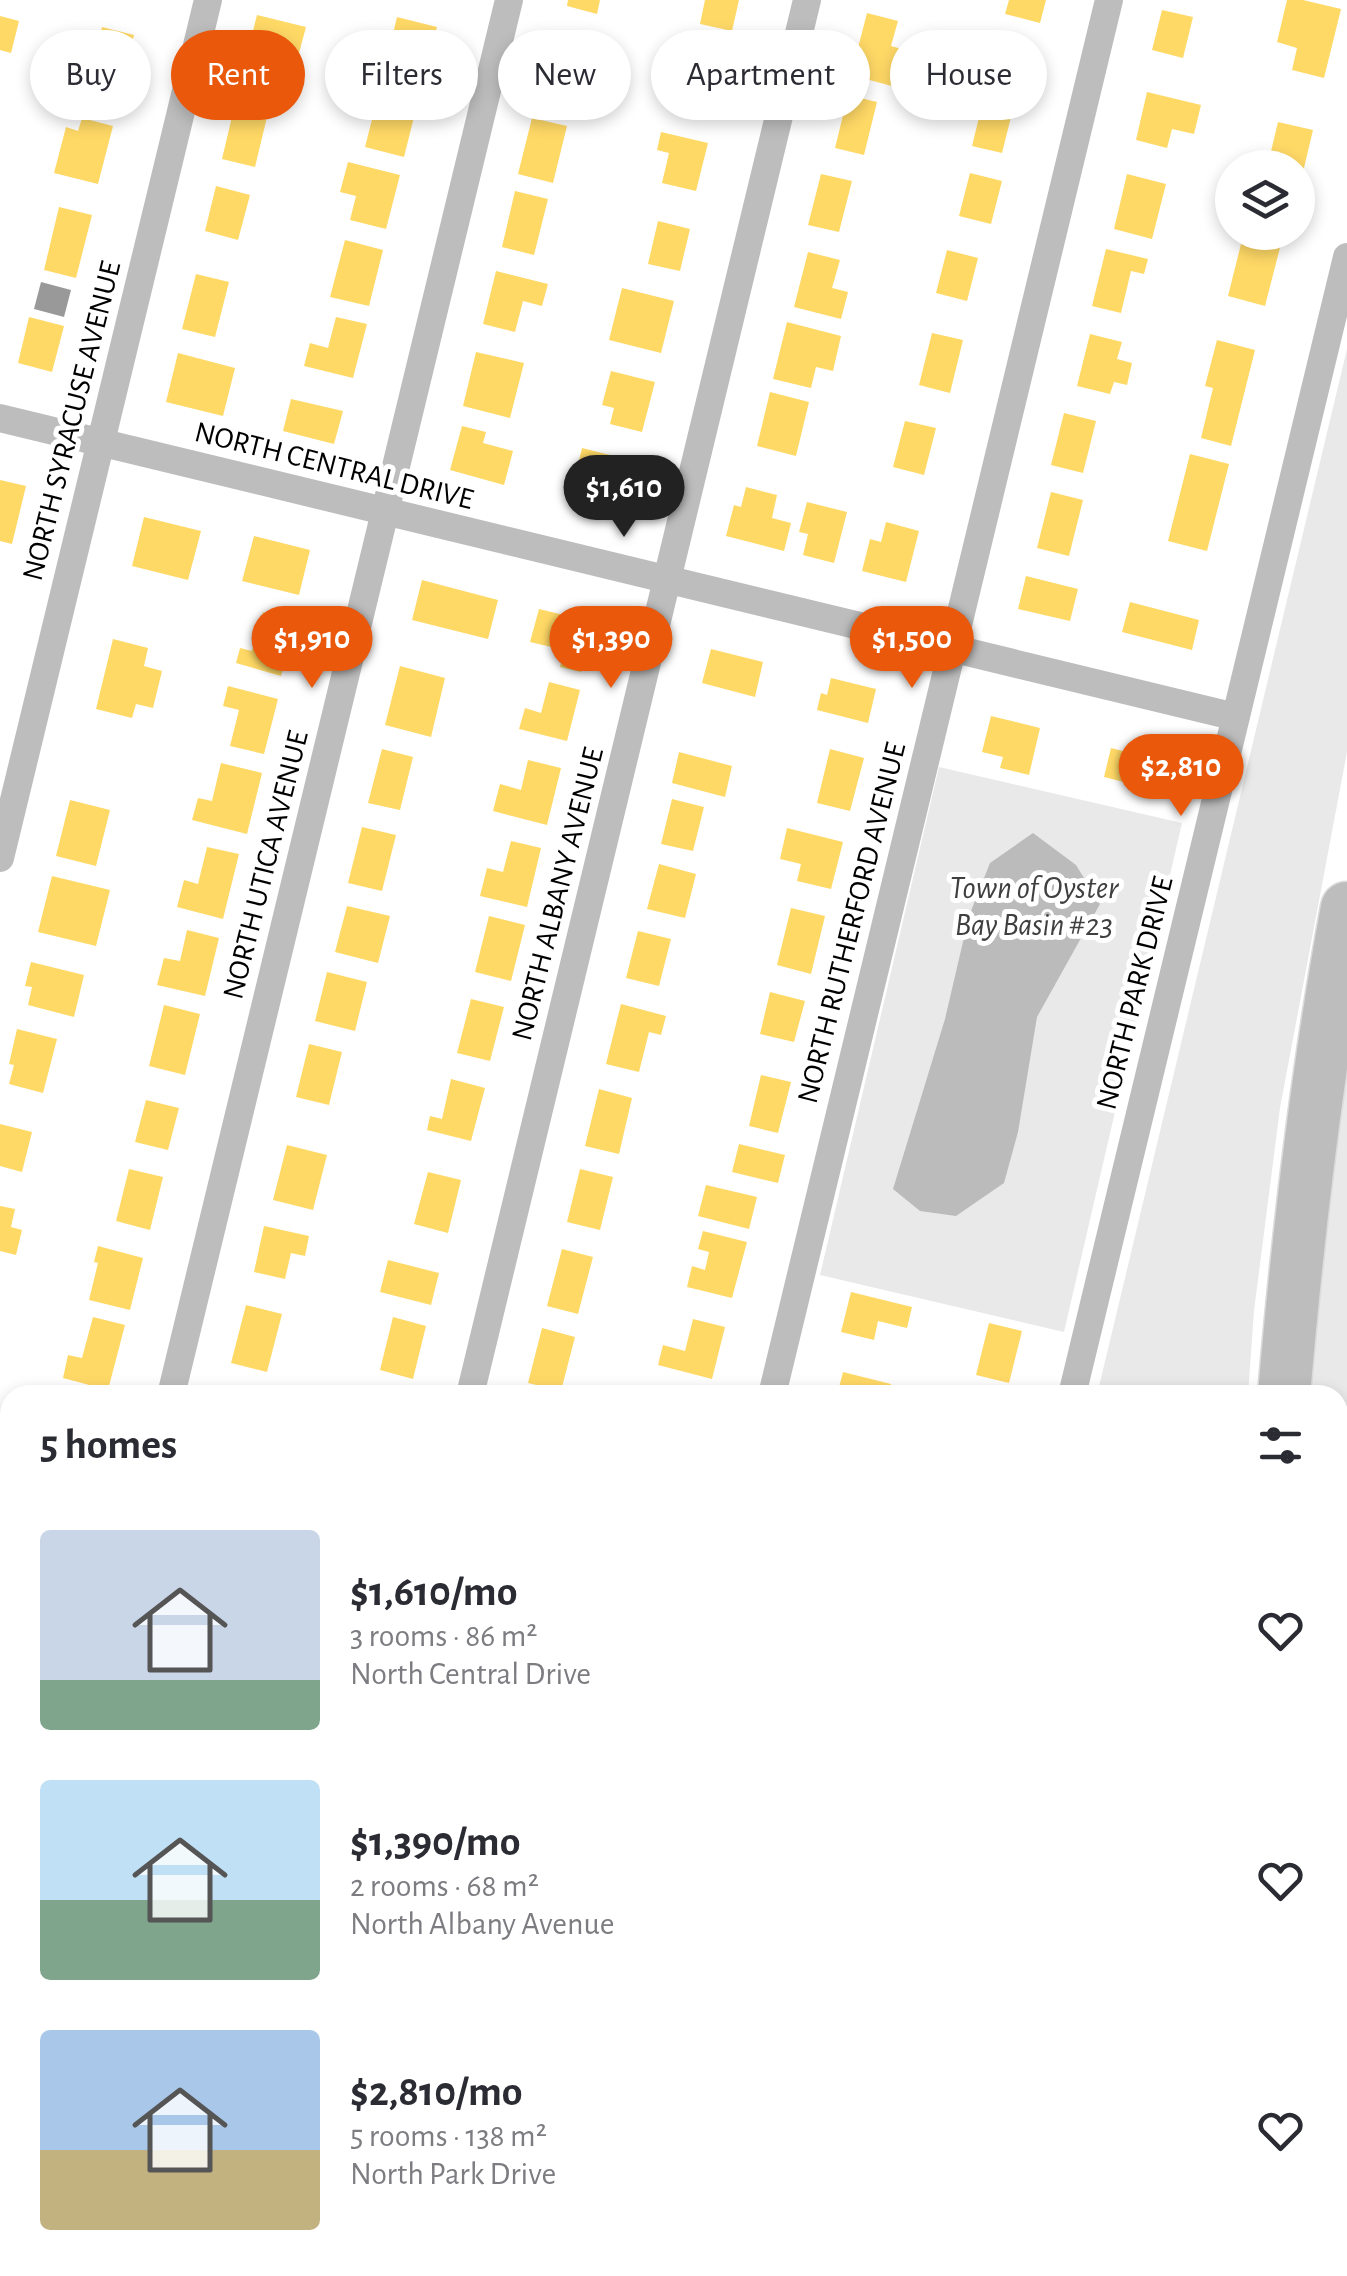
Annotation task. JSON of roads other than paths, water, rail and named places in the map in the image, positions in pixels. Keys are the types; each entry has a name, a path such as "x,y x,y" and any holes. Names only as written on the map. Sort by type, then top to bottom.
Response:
{"highway":[{"path":"1285,1385 1294,1281 1332,986 1347,908"}],"street":[{"name":"NORTH SYRACUSE AVENUE","path":"0,858 208,0"},
{"name":"NORTH UTICA AVENUE","path":"173,1385 509,0"},
{"name":"NORTH ALBANY AVENUE","path":"472,1385 807,0"},
{"name":"NORTH RUTHERFORD AVENUE","path":"774,1385 1109,0"},
{"name":"NORTH PARK DRIVE","path":"1074,1385 1347,257"},
{"name":"NORTH CENTRAL DRIVE","path":"0,418 1236,717"}],"water":[{"name":"Town of Oyster Bay Basin #23","path":"1033,833 1076,865 1100,904 1037,1017 1018,1132 1004,1183 956,1216 920,1211 893,1189 945,1019 969,916 990,863"}]}
